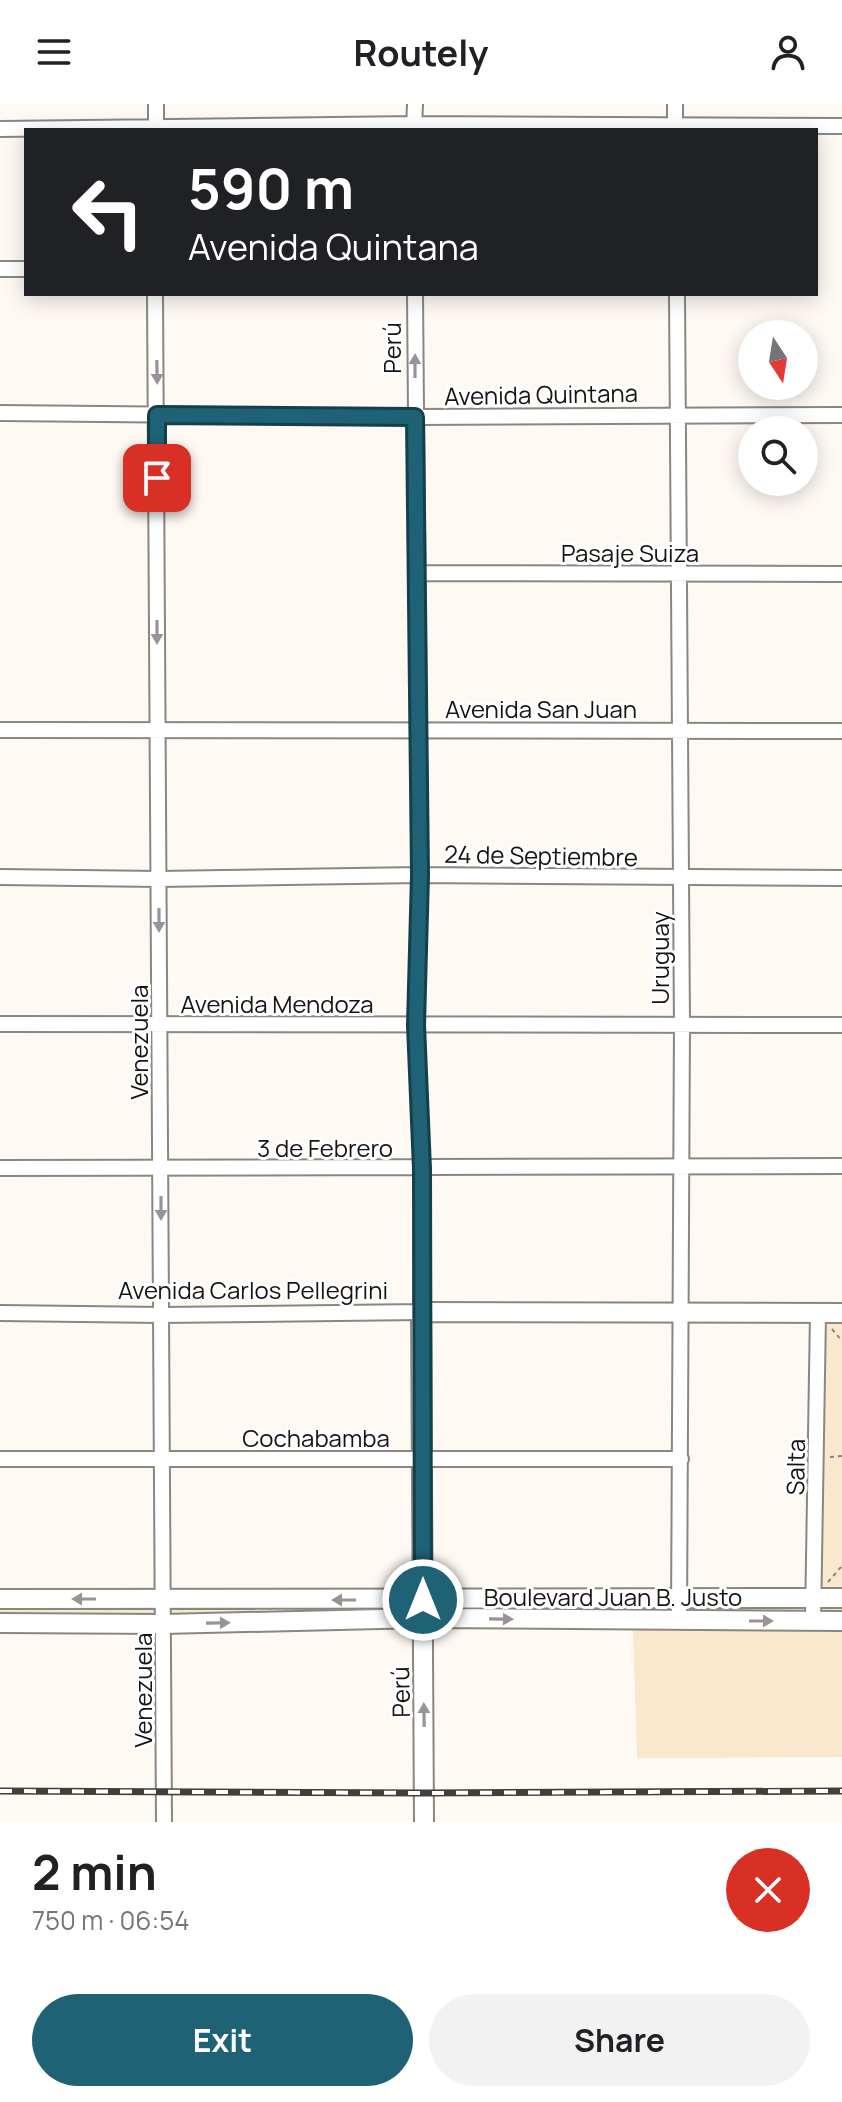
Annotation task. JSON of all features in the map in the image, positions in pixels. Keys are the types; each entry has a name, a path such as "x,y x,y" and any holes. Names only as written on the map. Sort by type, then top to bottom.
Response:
{"street":[{"path":"156,104 156,128"},
{"path":"414,127 415,104"},
{"path":"675,104 675,128"},
{"path":"285,128 842,126"},
{"path":"0,129 24,129"},
{"path":"0,269 24,269"},
{"name":"Venezuela","path":"155,296 164,1822"},
{"name":"Perú","path":"415,296 420,875 416,1025 422,1169 424,1822"},
{"name":"Uruguay","path":"677,296 682,1026 679,1621"},
{"name":"Avenida Quintana","path":"0,413 415,417 842,415"},
{"name":"Pasaje Suiza","path":"419,573 842,574"},
{"name":"Avenida San Juan","path":"0,730 842,731"},
{"name":"24 de Septiembre","path":"0,877 159,879 420,875 842,878"},
{"name":"Avenida Mendoza","path":"0,1024 842,1025"},
{"name":"3 de Febrero","path":"0,1168 842,1166"},
{"name":"Avenida Carlos Pellegrini","path":"0,1313 842,1313"},
{"name":"Salta","path":"813,1621 818,1313"},
{"name":"Cochabamba","path":"0,1459 681,1459"},
{"name":"Boulevard Juan B. Justo","path":"0,1623 163,1624 423,1609 679,1599 842,1598"},
{"name":"Boulevard Juan B. Justo","path":"0,1599 163,1600 679,1621 842,1621"}],"shaded area":[{"path":"818,1313 842,1313 842,1621 0,1623 0,1599 814,1598"},
{"path":"842,1629 842,1757 637,1758 633,1630"}],"railway":[{"path":"0,1791 842,1791"}],"route":[{"path":"157,478 157,415 415,417 420,875 416,1025 422,1169 423,1600"}]}
